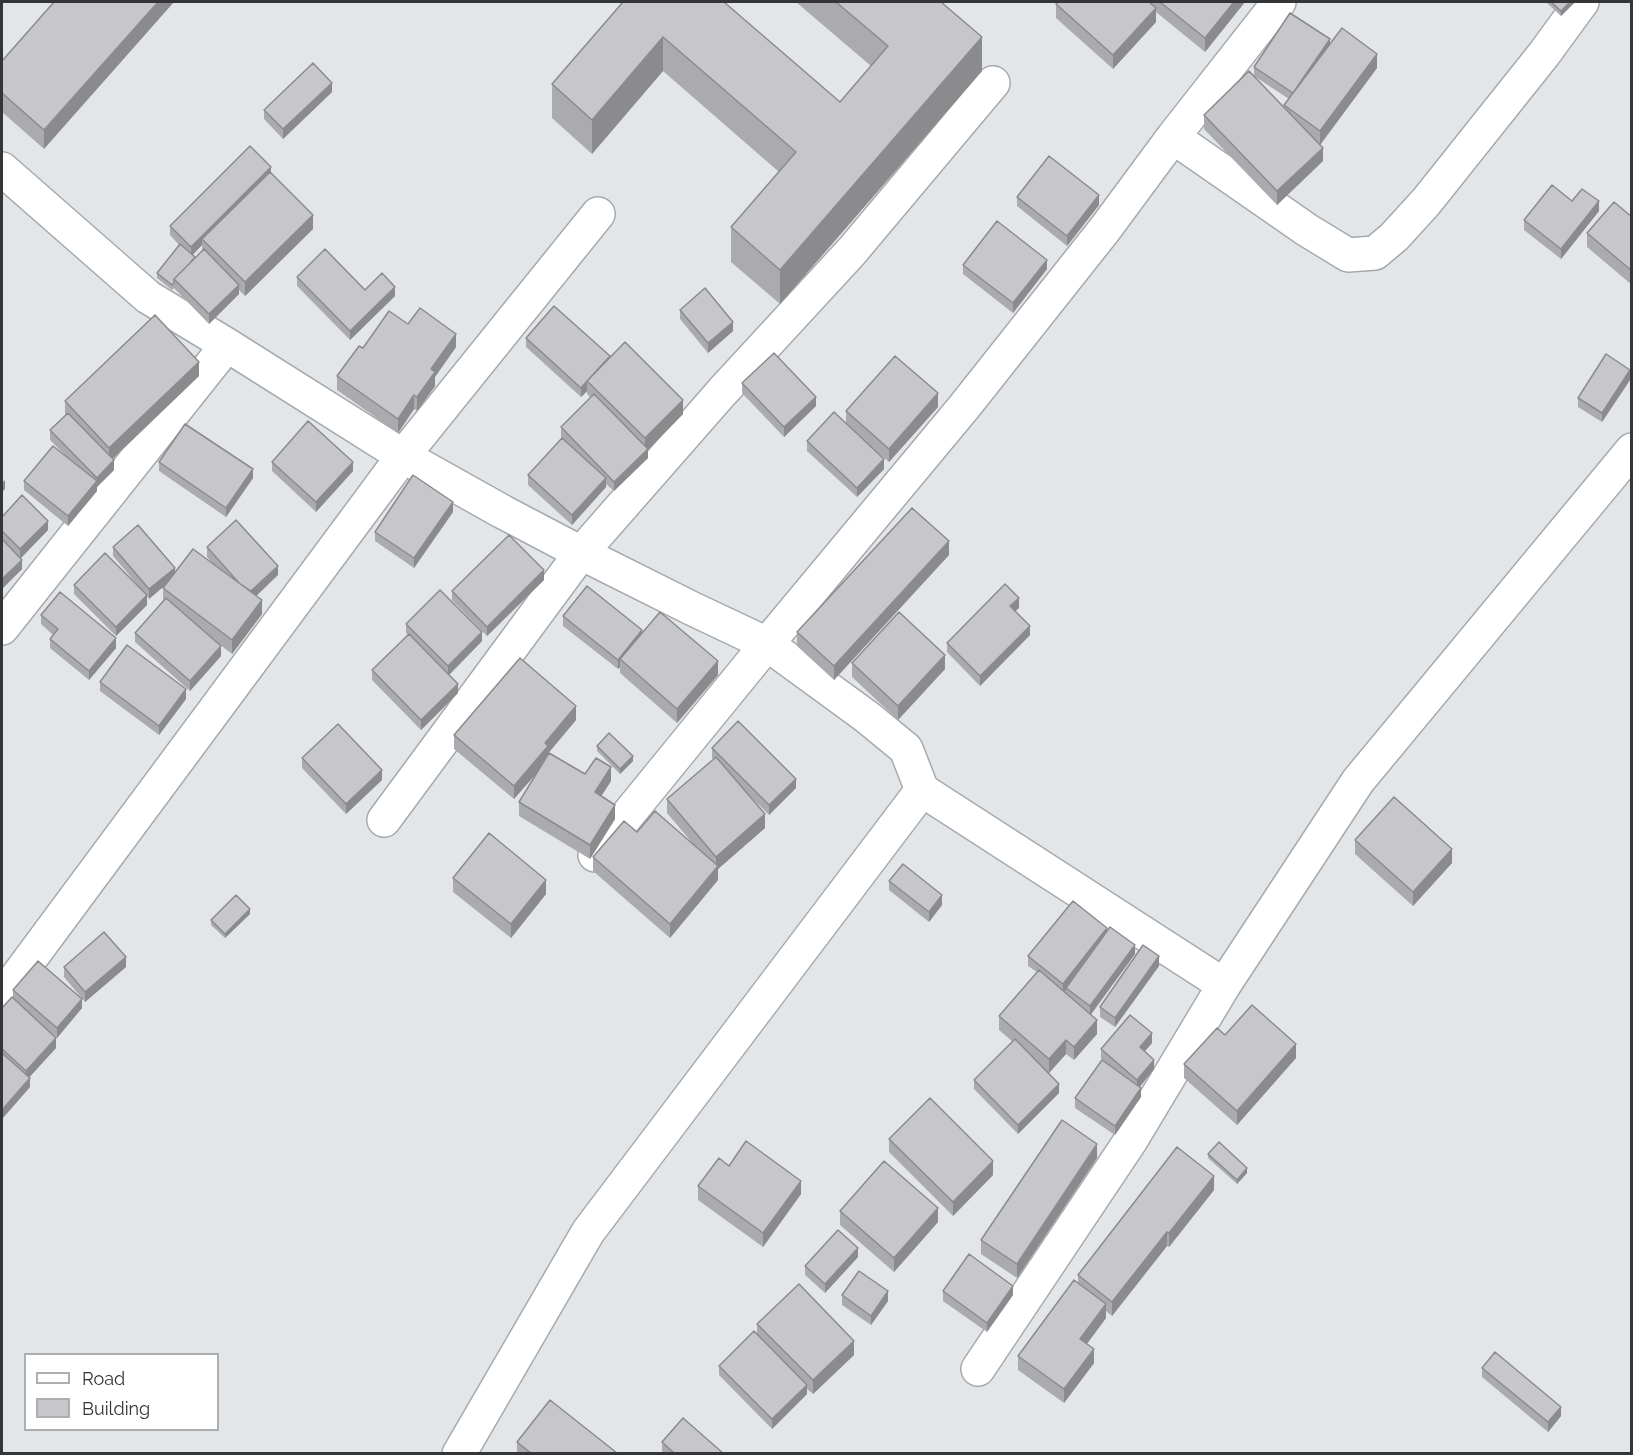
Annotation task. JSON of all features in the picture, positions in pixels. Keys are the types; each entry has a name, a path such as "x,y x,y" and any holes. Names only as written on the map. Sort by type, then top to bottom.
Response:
{"street":[{"path":"595,855 964,407 1106,229 1173,137 1279,2"},
{"path":"1173,137 1307,230 1348,255 1375,253 1394,237 1426,202 1544,54 1582,2"},
{"path":"384,819 581,553 722,392 852,251 993,83"},
{"path":"2,169 148,297 403,456 581,553 767,644 867,717 906,749 922,790 1224,985"},
{"path":"2,997 403,456 598,214"},
{"path":"2,628 228,345"},
{"path":"978,1369 1131,1140 1224,985 1358,781 1632,450"},
{"path":"459,1454 588,1232 922,790"}],"building":[{"path":"54,2 158,2 44,130 2,93 2,61"},
{"path":"623,2 724,2 840,102 888,46 836,2 941,2 982,37 780,270 731,227 796,152 663,37 592,120 552,84"},
{"path":"1058,2 1149,2 1156,8 1113,55 1056,4"},
{"path":"1160,2 1234,2 1205,38"},
{"path":"1551,2 1570,2 1561,11"},
{"path":"1290,13 1330,39 1293,93 1254,67"},
{"path":"1342,28 1377,54 1320,131 1284,105"},
{"path":"313,63 332,83 283,129 264,110"},
{"path":"1249,71 1323,148 1277,191 1204,115"},
{"path":"250,146 271,167 191,247 170,226"},
{"path":"1049,156 1099,195 1067,236 1017,197"},
{"path":"270,172 313,215 245,282 202,239"},
{"path":"1552,185 1572,201 1582,189 1599,201 1561,249 1524,220"},
{"path":"1614,202 1632,217 1632,271 1587,233"},
{"path":"997,221 1047,260 1013,303 963,265"},
{"path":"180,244 195,257 174,279 172,285 157,273"},
{"path":"204,249 239,285 209,314 174,279"},
{"path":"325,249 365,290 382,273 395,287 350,331 297,277"},
{"path":"705,288 733,322 708,343 680,310"},
{"path":"554,306 610,356 581,388 526,338"},
{"path":"420,308 456,334 431,369 435,372 417,397 414,395 398,419 337,376 359,346 363,348 389,311 408,324"},
{"path":"155,315 199,362 109,448 65,401"},
{"path":"625,342 683,400 645,438 587,381"},
{"path":"774,353 816,397 784,427 742,383"},
{"path":"1606,354 1630,370 1602,413 1578,398"},
{"path":"895,356 938,393 889,449 846,411"},
{"path":"594,394 648,449 614,482 561,427"},
{"path":"834,412 884,459 857,488 807,441"},
{"path":"68,413 114,460 97,478 50,430"},
{"path":"308,421 353,462 316,502 272,462"},
{"path":"185,424 253,469 226,508 159,462"},
{"path":"562,438 606,478 572,515 528,475"},
{"path":"53,446 97,481 68,516 24,481"},
{"path":"413,475 453,502 414,558 375,532"},
{"path":"22,495 48,521 20,549 2,531 2,517"},
{"path":"912,508 949,541 834,666 797,632"},
{"path":"236,520 278,566 251,591 239,583 207,547"},
{"path":"138,525 175,568 149,589 113,547"},
{"path":"509,535 544,570 487,627 452,591"},
{"path":"2,539 22,560 2,579"},
{"path":"193,549 262,600 232,640 163,588"},
{"path":"105,553 147,595 116,627 74,585"},
{"path":"1005,584 1019,598 1010,606 1030,626 980,676 947,643"},
{"path":"587,586 642,630 618,660 563,616"},
{"path":"440,590 482,632 448,666 406,624"},
{"path":"60,592 116,638 89,671 50,639 58,629 41,615"},
{"path":"166,598 221,646 190,681 135,633"},
{"path":"660,612 718,661 677,709 620,659"},
{"path":"899,612 945,655 898,706 852,663"},
{"path":"409,634 458,684 421,720 372,670"},
{"path":"127,645 186,689 159,726 100,682"},
{"path":"520,658 576,706 545,743 548,746 514,786 454,735"},
{"path":"738,721 796,779 769,805 712,748"},
{"path":"338,724 382,770 346,804 302,758"},
{"path":"609,733 633,756 620,769 597,746"},
{"path":"549,753 585,774 596,758 611,767 595,792 615,805 590,845 519,802"},
{"path":"716,757 765,814 716,857 667,799"},
{"path":"1394,797 1452,849 1413,892 1355,840"},
{"path":"655,811 718,866 670,924 593,857 624,821 637,832"},
{"path":"489,833 546,880 511,924 453,878"},
{"path":"903,864 942,895 929,912 889,881"},
{"path":"236,895 250,909 225,934 211,920"},
{"path":"1073,901 1107,928 1063,984 1028,956"},
{"path":"1110,927 1135,945 1090,1006 1066,988"},
{"path":"104,932 126,957 85,992 64,967"},
{"path":"1143,945 1159,956 1115,1018 1100,1007"},
{"path":"38,961 82,999 57,1028 13,990"},
{"path":"1039,970 1097,1020 1074,1047 1066,1040 1049,1059 999,1016"},
{"path":"12,997 56,1038 26,1071 2,1049 2,1008"},
{"path":"1252,1005 1296,1044 1237,1111 1184,1064 1217,1028 1225,1035"},
{"path":"1130,1015 1152,1033 1140,1047 1154,1060 1137,1080 1101,1049"},
{"path":"1015,1039 1059,1084 1018,1125 974,1080"},
{"path":"2,1053 30,1078 2,1110"},
{"path":"1102,1060 1141,1088 1115,1126 1075,1098"},
{"path":"930,1098 993,1161 953,1202 889,1139"},
{"path":"1062,1120 1097,1144 1017,1264 981,1240"},
{"path":"746,1141 801,1181 763,1233 698,1186 719,1158 729,1166"},
{"path":"1219,1142 1247,1168 1237,1180 1208,1154"},
{"path":"1177,1147 1214,1176 1112,1302 1078,1275"},
{"path":"884,1161 938,1208 894,1258 840,1211"},
{"path":"838,1230 858,1248 825,1284 805,1266"},
{"path":"969,1254 1013,1286 987,1323 943,1291"},
{"path":"859,1271 888,1291 871,1316 842,1295"},
{"path":"1074,1280 1106,1304 1080,1339 1094,1349 1064,1389 1018,1356"},
{"path":"799,1284 854,1341 813,1380 757,1324"},
{"path":"754,1331 807,1385 772,1419 719,1366"},
{"path":"1495,1352 1561,1407 1548,1422 1482,1368"},
{"path":"550,1400 617,1453 532,1454 517,1442"},
{"path":"683,1418 724,1454 675,1454 662,1442"}]}
